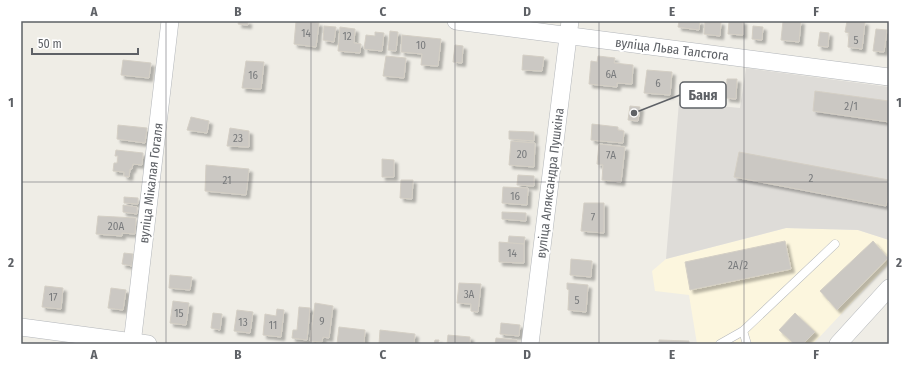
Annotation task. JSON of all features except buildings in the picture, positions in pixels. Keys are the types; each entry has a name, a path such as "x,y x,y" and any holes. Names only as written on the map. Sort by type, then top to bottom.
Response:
{"street":[{"name":"вуліца Мікалая Гогаля","path":"138,343 170,21"},
{"name":"вуліца Льва Талстога","path":"456,21 570,28 889,77"},
{"name":"вуліца Аляксандра Пушкіна","path":"530,344 570,28"},
{"path":"838,344 889,288"},
{"path":"21,327 138,343"}],"lane":[{"path":"720,344 743,331 835,244"},
{"path":"743,331 747,344"}],"shaded area":[{"path":"746,68 889,87 889,240 858,230 786,228 666,259 679,102 740,108"},
{"path":"786,228 858,230 889,240 889,263 813,344 697,344 689,295 655,291 652,271 666,259"}],"place":[{"name":"Баня","path":"634,113"}]}
